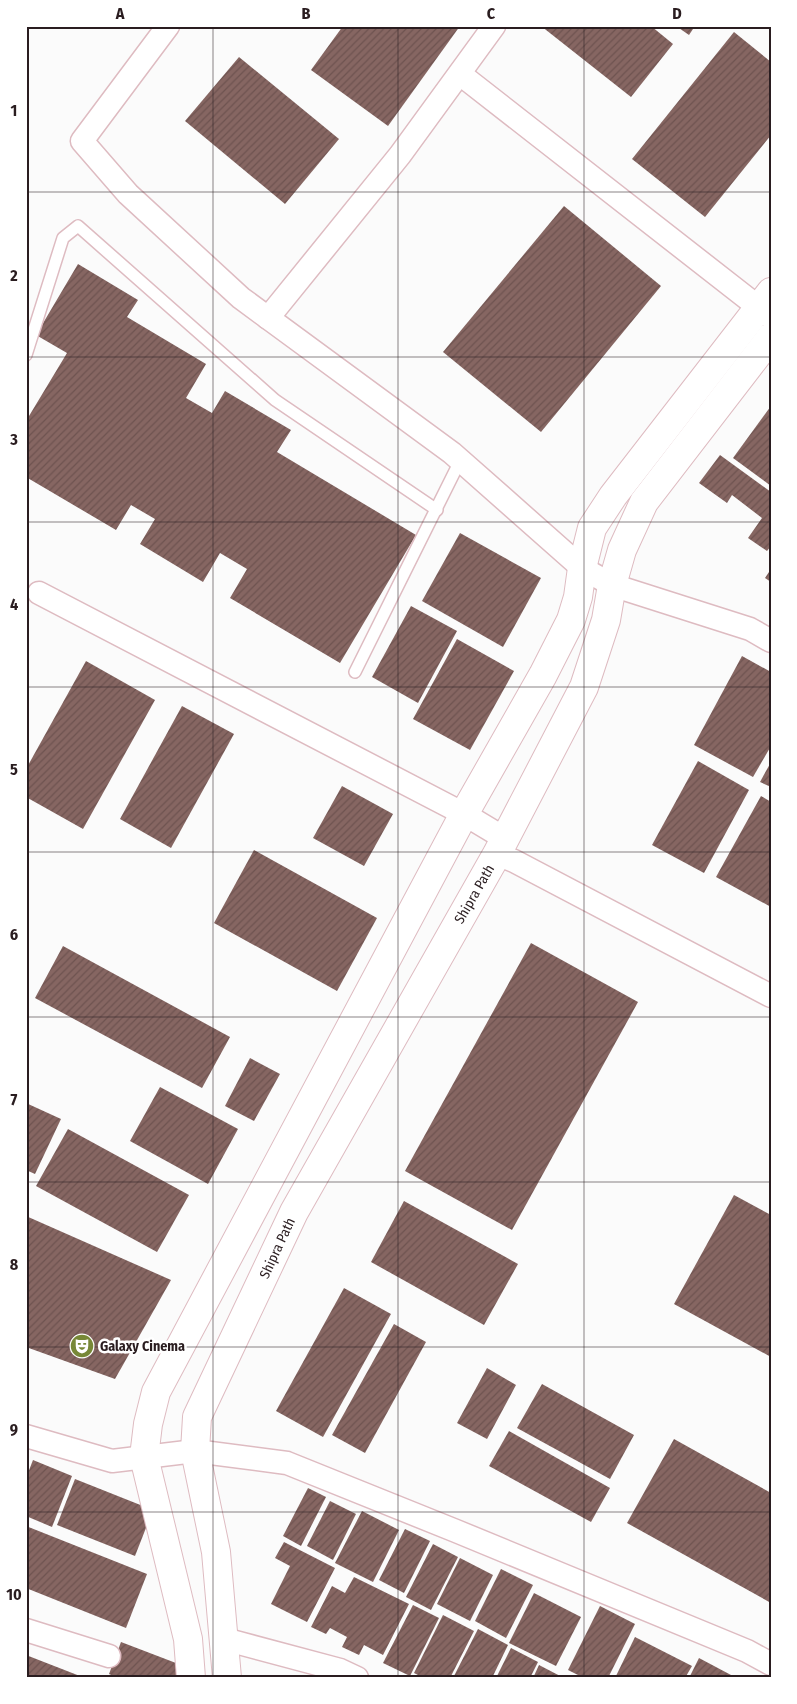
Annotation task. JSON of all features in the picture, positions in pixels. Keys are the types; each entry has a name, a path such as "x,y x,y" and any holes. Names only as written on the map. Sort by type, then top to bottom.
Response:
{"street":[{"path":"168,26 82,141 128,194 241,298 452,453 582,568 612,585 750,629 771,641"},
{"path":"268,318 400,155 494,26"},
{"path":"190,1678 188,1638 144,1457 148,1424 156,1392 464,814 543,674 571,620 578,597 582,568 592,528 613,496 767,305 460,74"},
{"name":"Shipra Path","path":"227,1678 216,1552 195,1451 197,1417 294,1212 501,846 584,687 606,620 612,585 622,550 644,502 771,337"},
{"path":"38,594 464,814 501,846 514,861 771,996"},
{"path":"28,1443 112,1461 195,1451 287,1463 747,1651 771,1664"},
{"path":"26,1630 109,1656"},
{"path":"224,1639 340,1670 357,1678"}],"lane":[{"path":"26,355 63,238 78,226 275,400 437,510"},
{"path":"355,672 460,461"}],"building":[{"path":"343,26 460,26 388,126 311,70"},
{"path":"541,26 651,26 673,44 631,97"},
{"path":"676,26 695,26 689,35"},
{"path":"734,32 771,62 771,135 705,217 632,159"},
{"path":"239,57 339,139 285,204 185,121"},
{"path":"564,206 661,286 541,432 443,352"},
{"path":"78,264 138,300 127,317 206,364 186,398 212,413 225,391 291,430 277,452 416,535 340,663 230,598 247,569 220,553 203,582 140,544 155,519 131,505 116,530 26,477 26,421 67,353 36,335"},
{"path":"771,406 771,486 733,458"},
{"path":"720,455 771,492 771,546 767,551 748,538 762,518 732,495 727,503 699,483"},
{"path":"460,533 541,578 503,647 422,601"},
{"path":"771,569 771,582 765,578"},
{"path":"411,606 457,631 418,703 372,677"},
{"path":"457,639 514,671 470,750 413,719"},
{"path":"742,656 771,672 771,746 753,777 694,745"},
{"path":"86,661 155,700 83,829 26,797 26,769"},
{"path":"182,706 234,734 171,848 120,819"},
{"path":"698,761 749,790 704,873 652,845"},
{"path":"771,762 771,787 760,782"},
{"path":"342,786 393,814 364,866 313,838"},
{"path":"761,796 771,802 771,907 716,877"},
{"path":"254,850 377,918 337,991 214,923"},
{"path":"531,943 638,1002 512,1230 405,1171"},
{"path":"63,946 230,1037 202,1088 35,998"},
{"path":"250,1058 280,1074 254,1121 225,1106"},
{"path":"160,1087 238,1129 208,1184 130,1141"},
{"path":"26,1103 61,1119 35,1174 26,1170"},
{"path":"68,1129 189,1195 157,1252 36,1186"},
{"path":"734,1195 771,1215 771,1357 674,1304"},
{"path":"404,1201 518,1264 484,1325 371,1262"},
{"path":"26,1216 171,1280 115,1379 26,1347"},
{"path":"344,1288 391,1314 323,1437 276,1411"},
{"path":"394,1324 426,1342 365,1453 332,1435"},
{"path":"487,1368 516,1385 487,1439 457,1423"},
{"path":"542,1384 634,1435 610,1479 517,1428"},
{"path":"509,1431 610,1488 591,1522 489,1466"},
{"path":"674,1439 771,1493 771,1603 627,1523"},
{"path":"33,1460 72,1476 52,1527 26,1516 26,1478"},
{"path":"75,1479 153,1510 135,1556 57,1525"},
{"path":"308,1488 326,1497 301,1546 283,1536"},
{"path":"330,1501 356,1514 333,1560 307,1546"},
{"path":"362,1511 399,1530 373,1582 335,1563"},
{"path":"26,1526 147,1574 126,1628 26,1588"},
{"path":"405,1529 430,1541 404,1593 379,1580"},
{"path":"284,1542 335,1568 307,1622 271,1604 290,1566 275,1558"},
{"path":"433,1544 458,1557 431,1610 406,1597"},
{"path":"460,1558 493,1575 470,1621 437,1604"},
{"path":"501,1569 533,1585 506,1638 475,1621"},
{"path":"354,1577 409,1604 383,1655 364,1645 359,1655 342,1647 347,1637 330,1628 326,1634 311,1627 332,1586 345,1593"},
{"path":"534,1593 581,1617 556,1666 509,1643"},
{"path":"413,1605 439,1618 410,1676 383,1663"},
{"path":"600,1606 635,1624 608,1678 584,1678 568,1670"},
{"path":"443,1615 474,1631 450,1678 424,1678 414,1673"},
{"path":"478,1629 508,1645 492,1678 453,1678"},
{"path":"635,1637 692,1666 685,1678 615,1678"},
{"path":"121,1642 189,1668 185,1678 118,1678 109,1674"},
{"path":"511,1648 538,1662 530,1678 496,1678"},
{"path":"26,1655 85,1678 26,1678"},
{"path":"699,1658 731,1675 729,1678 689,1678"},
{"path":"539,1665 564,1678 533,1678"}],"place":[{"name":"Galaxy Cinema","path":"82,1346"}]}
